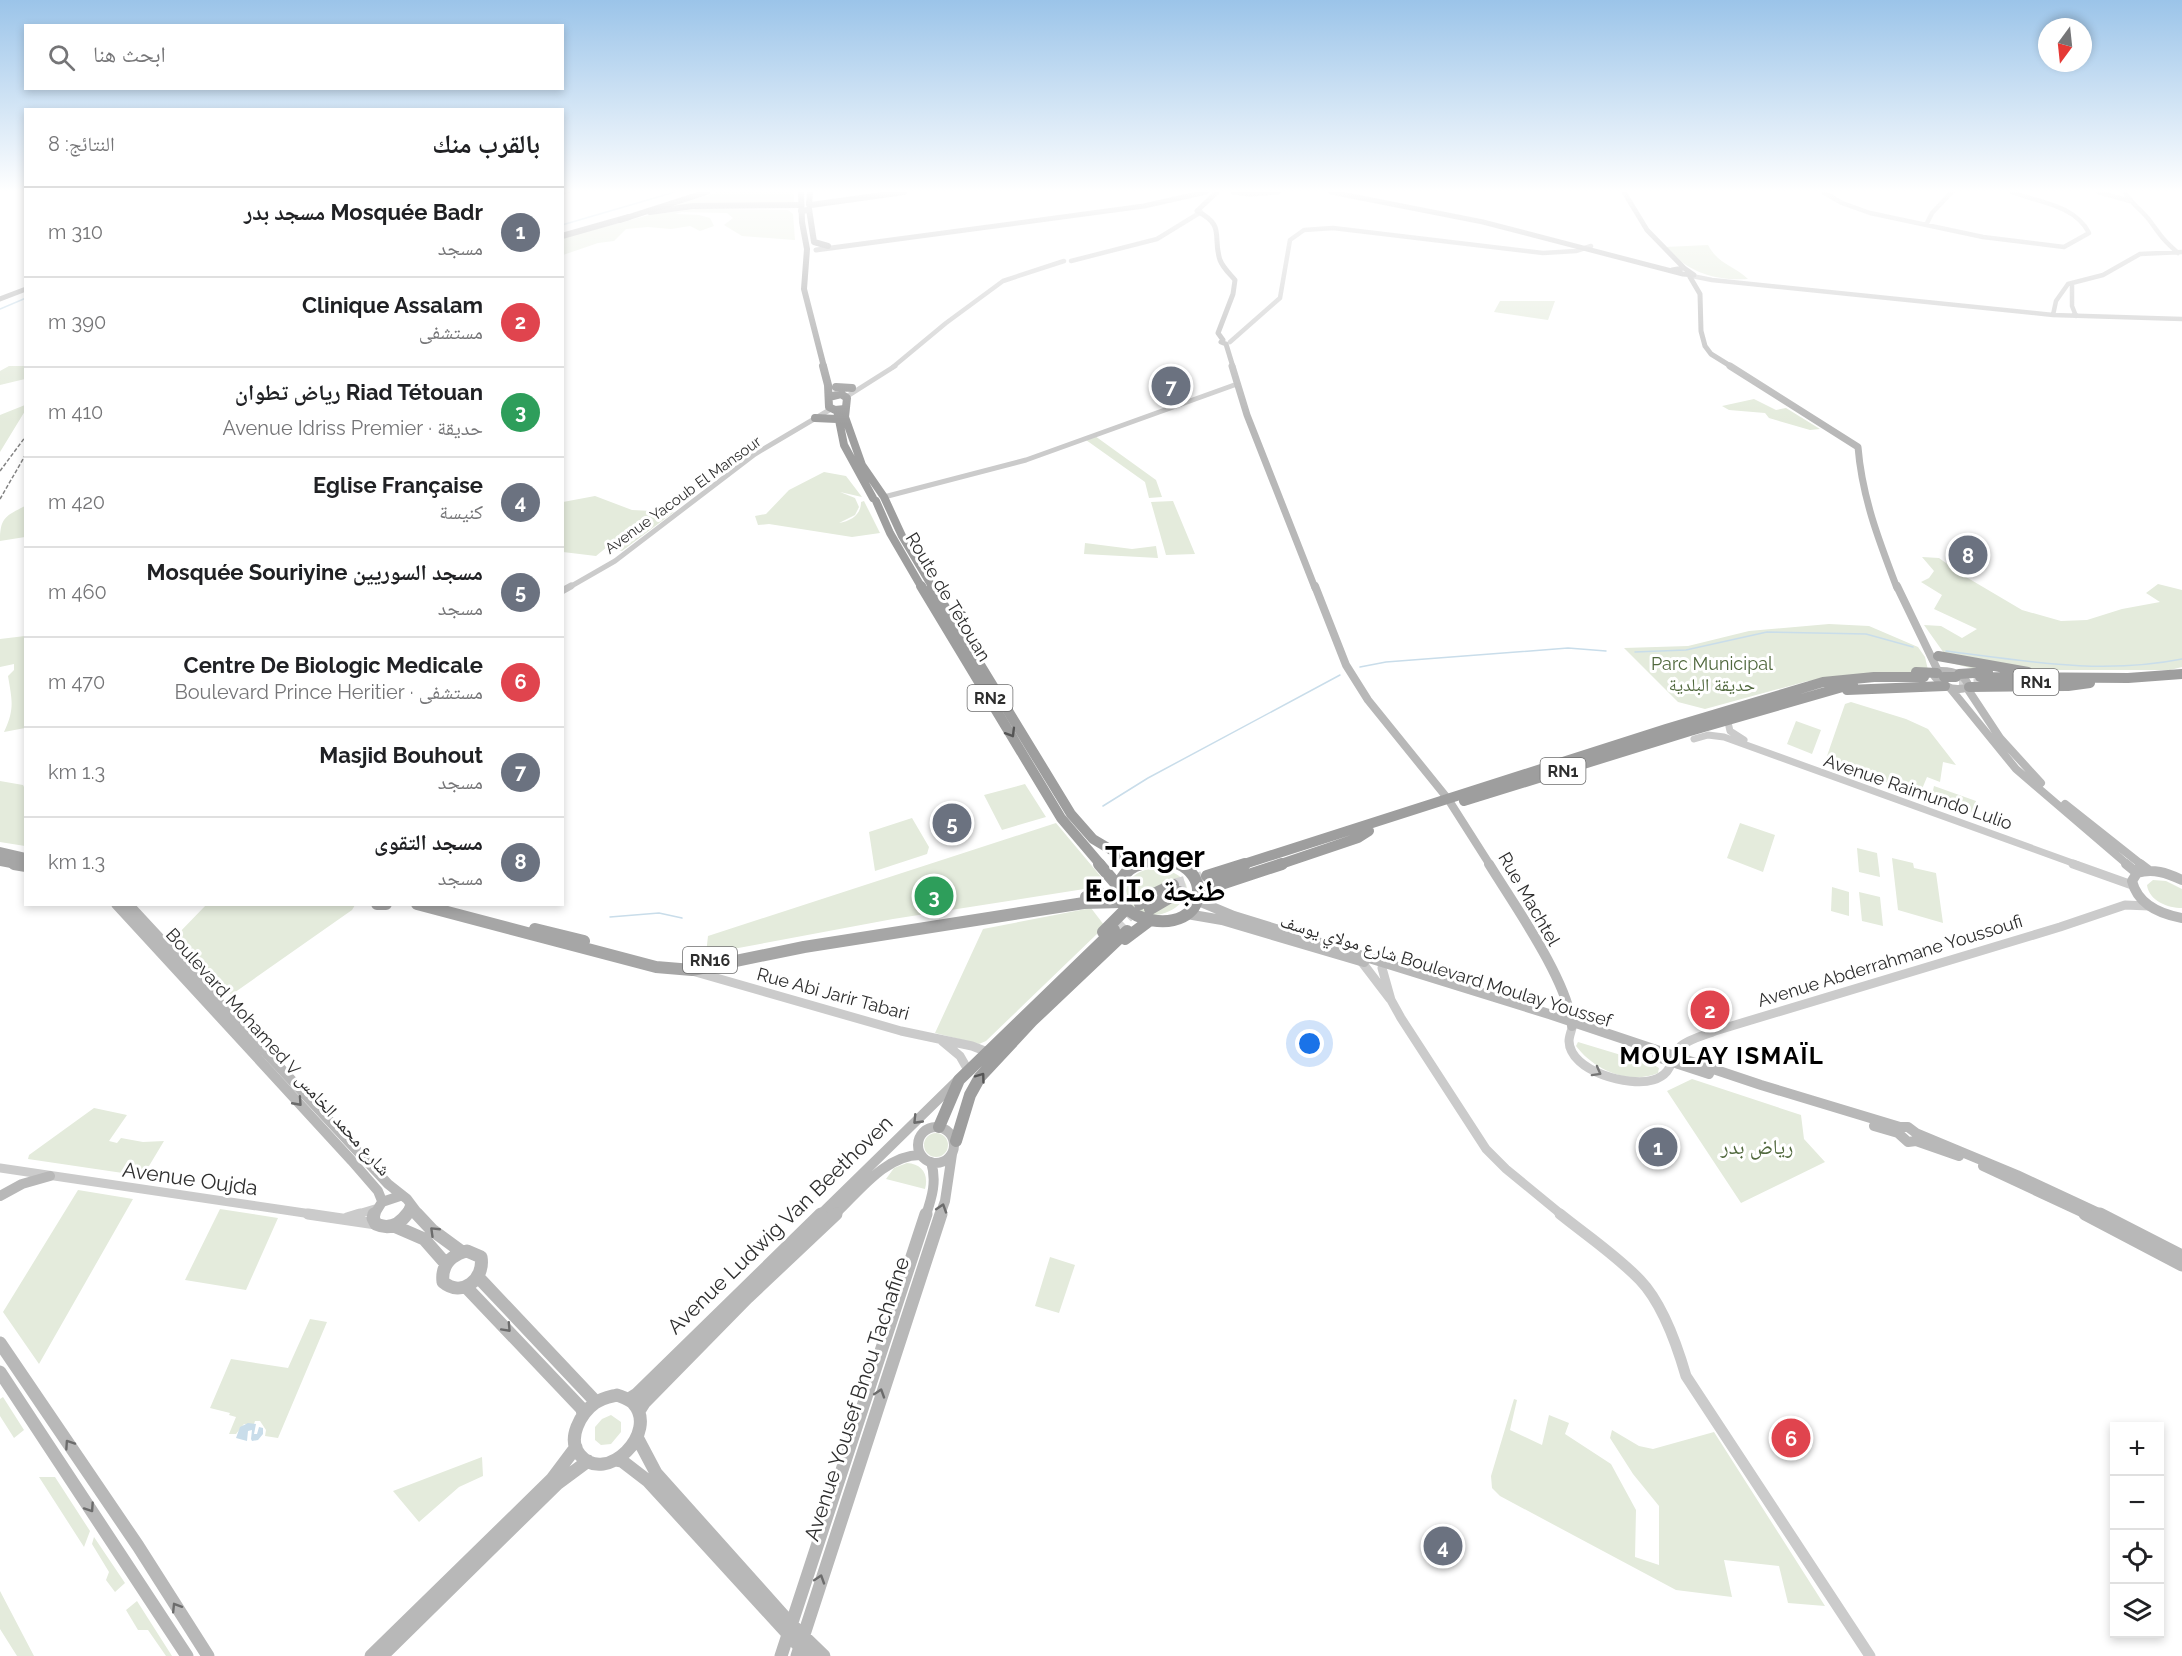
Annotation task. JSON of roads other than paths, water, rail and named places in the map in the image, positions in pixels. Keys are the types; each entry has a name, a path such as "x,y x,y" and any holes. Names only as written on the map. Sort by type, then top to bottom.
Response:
{"highway":[{"name":"Route de Tétouan","path":"812,269 811,292 840,393 848,405 837,411"},
{"name":"Route de Tétouan","path":"804,271 804,289 829,397 827,399 837,411 915,576 1061,818 1121,897"},
{"path":"829,397 852,388"},
{"name":"Route de Tétouan","path":"837,411 857,481 879,502 902,536 1071,814 1093,839 1113,853 1136,864"},
{"path":"816,417 837,411"},
{"path":"1938,656 2028,672"},
{"path":"1831,692 1949,678 2028,672 2062,673 2088,680"},
{"path":"1827,681 1838,676 1862,673 1949,678"},
{"name":"RN1","path":"2088,680 2182,674"},
{"name":"RN1","path":"1187,914 1199,896 1339,845 1450,801 1666,729 1827,681 1880,676 1926,679 1863,682 1844,686 1831,692 1727,718 1589,764 1450,801 1339,833 1295,840 1192,874"},
{"name":"RN1","path":"1981,679 2152,683 2182,680"},
{"path":"1968,687 2068,686 2088,680"},
{"path":"1674,736 1694,739"},
{"path":"1339,833 1209,878 1370,831"},
{"path":"1176,888 1147,911 1127,936 1072,991 1022,1025 1019,1013 1121,897 1123,875 1136,864 1156,860 1181,865 1192,874 1199,896"},
{"path":"1121,897 1170,921 1187,914"},
{"name":"Avenue Ludwig Van Beethoven","path":"939,1127 963,1075 987,1052 1022,1025 1120,930"},
{"name":"Avenue Ludwig Van Beethoven","path":"954,1147 970,1095 980,1077 1000,1056 1022,1025"}],"main road":[{"path":"1226,269 1235,280 1233,298 1218,329 1226,342"},
{"path":"1675,269 1695,287"},
{"path":"1684,269 1691,275 1700,295 1702,344 1711,354 1858,447 1860,475 1872,525 1901,595 1928,647 2016,769 2134,879 2137,894 2150,906 2163,914 2182,918"},
{"path":"1681,275 1691,275"},
{"path":"0,299 24,290"},
{"name":"Rue Machtel","path":"1226,342 1237,384 1266,463 1346,665 1368,700 1450,801 1536,940 1564,995 1572,1025"},
{"path":"1928,647 1938,656 1949,678 1968,687"},
{"path":"1949,678 1966,679 1984,717 2021,764 2071,809 2148,870 2178,878 2182,868"},
{"path":"0,855 24,850"},
{"path":"0,855 24,858"},
{"path":"0,855 24,865"},
{"path":"2134,879 2148,870"},
{"name":"شارع مولاي يوسف Boulevard Moulay Youssef","path":"1199,896 1277,930 1674,1060 1899,1130 1905,1141 1916,1137 2127,1232"},
{"name":"RN16","path":"425,906 657,967 692,967 826,943 1121,897"},
{"name":"Boulevard Mohamed V شارع محمد الخامس","path":"118,906 352,1161 378,1191 379,1205"},
{"name":"Boulevard Mohamed V شارع محمد الخامس","path":"130,906 400,1196"},
{"name":"RN16","path":"453,906 670,965 692,967"},
{"name":"شارع مولاي يوسف Boulevard Moulay Youssef","path":"1187,914 1222,920 1572,1025"},
{"name":"Avenue Ludwig Van Beethoven","path":"629,1399 637,1394 963,1075"},
{"path":"939,1127 950,1131 954,1147 942,1161 926,1158 918,1150 919,1139 927,1130 939,1127"},
{"name":"Avenue Yousef Bnou Tachafine","path":"781,1656 798,1642 945,1201 954,1147"},
{"name":"Avenue Ludwig Van Beethoven","path":"639,1411 644,1403 747,1298 886,1166 909,1155 926,1158"},
{"name":"Avenue Yousef Bnou Tachafine","path":"798,1642 934,1190 934,1172 926,1158"},
{"path":"0,1196 22,1184 50,1176"},
{"path":"410,1206 406,1215 394,1226 386,1228 376,1224 373,1218 379,1205 400,1196 407,1199 410,1206 445,1242 462,1252 473,1252 481,1257 483,1266 478,1277 466,1287 453,1289 445,1286 441,1277 446,1264 462,1252"},
{"path":"394,1226 419,1233 438,1252 446,1264"},
{"path":"2127,1232 2182,1259"},
{"path":"2127,1232 2182,1266"},
{"path":"2127,1232 2182,1270"},
{"path":"478,1277 584,1392 596,1402"},
{"path":"466,1287 582,1409 583,1415"},
{"path":"0,1343 138,1545 208,1656"},
{"path":"0,1372 187,1656"},
{"path":"617,1395 629,1399 639,1411 641,1421 637,1437 626,1452 616,1460 605,1464 588,1461 576,1448 575,1431 583,1415 596,1402 617,1395"},
{"path":"637,1437 656,1473 798,1642"},
{"path":"371,1656 552,1479 576,1448"},
{"path":"616,1460 622,1461 648,1481 798,1642 824,1656"},
{"path":"382,1656 557,1484 588,1461"}],"street":[{"path":"840,393 895,366 1003,281 1034,269"},
{"path":"1226,342 1239,335 1280,298 1285,269"},
{"path":"2053,315 2056,301 2064,288 2072,283 2103,275 2113,269"},
{"path":"1691,275 1735,282 2053,315 2182,319"},
{"path":"2072,283 2072,306 2076,316"},
{"path":"852,388 890,365 955,312 974,303"},
{"path":"879,502 1026,460 1237,384"},
{"name":"Avenue Yacoub El Mansour","path":"564,590 615,561 737,466 816,417"},
{"name":"Avenue Raimundo Lulio","path":"1727,718 1730,731 1738,738 1995,832 2134,879"},
{"name":"Avenue Raimundo Lulio","path":"1694,739 1708,735 1724,738 2134,879"},
{"path":"2128,905 2137,894"},
{"name":"Avenue Abderrahmane Youssoufi","path":"1572,1025 1568,1041 1576,1056 1590,1069 1607,1078 1628,1082 1650,1082 1664,1075 1684,1043 1715,1031 2128,905 2150,906"},
{"path":"1361,961 1391,1000 1458,1109 1486,1149 1506,1170 1634,1275 1651,1295 1677,1343 1690,1382 1870,1656"},
{"name":"Rue Abi Jarir Tabari","path":"692,967 701,975 1000,1056"},
{"path":"1382,968 1391,1000"},
{"name":"Rue Abi Jarir Tabari","path":"938,1039 960,1056 963,1075"},
{"name":"Avenue Oujda","path":"0,1168 376,1224"},
{"path":"339,1219 357,1216 379,1205"}],"water":[{"path":"248,1423 256,1424 254,1434 257,1434 259,1427 263,1428 263,1434 258,1440 252,1441 252,1430 248,1431 247,1441 236,1438 240,1427"}],"waterway":[{"path":"0,309 24,299"},
{"path":"1635,652 1686,650 1767,632 1866,634 1913,647"},
{"path":"1360,667 1386,662 1568,648 1606,651"},
{"path":"1946,651 2064,665 2093,666 2152,664 2182,659"},
{"path":"1103,806 1148,778 1340,675"},
{"path":"610,917 659,913 682,918"}],"tunnel":[{"path":"1959,681 1982,681"},
{"path":"1173,885 1207,876"},
{"path":"1114,930 1138,906"}],"railway":[{"path":"0,471 24,439"},
{"path":"0,499 24,457"}],"place":[{"name":"Masjid Bouhout","path":"1171,386"},
{"name":"مسجد التقوى","path":"1968,555"},
{"name":"مسجد السوريين Mosquée Souriyine","path":"952,823"},
{"name":"Riad Tétouan رياض تطوان","path":"934,896"},
{"name":"Clinique Assalam","path":"1710,1010"},
{"name":"Mosquée Badr مسجد بدر","path":"1658,1147"},
{"name":"Centre De Biologic Medicale","path":"1791,1438"},
{"name":"Eglise Française","path":"1443,1546"}],"district":[{"name":"Tanger ⵟⴰⵏⵊⴰ طنجة","path":"1155,874"},
{"name":"MOULAY ISMAÏL","path":"1722,1056"}],"park label":[{"name":"Parc Municipal حديقة البلدية","path":"1712,674"},
{"name":"رياض بدر","path":"1757,1147"}]}
